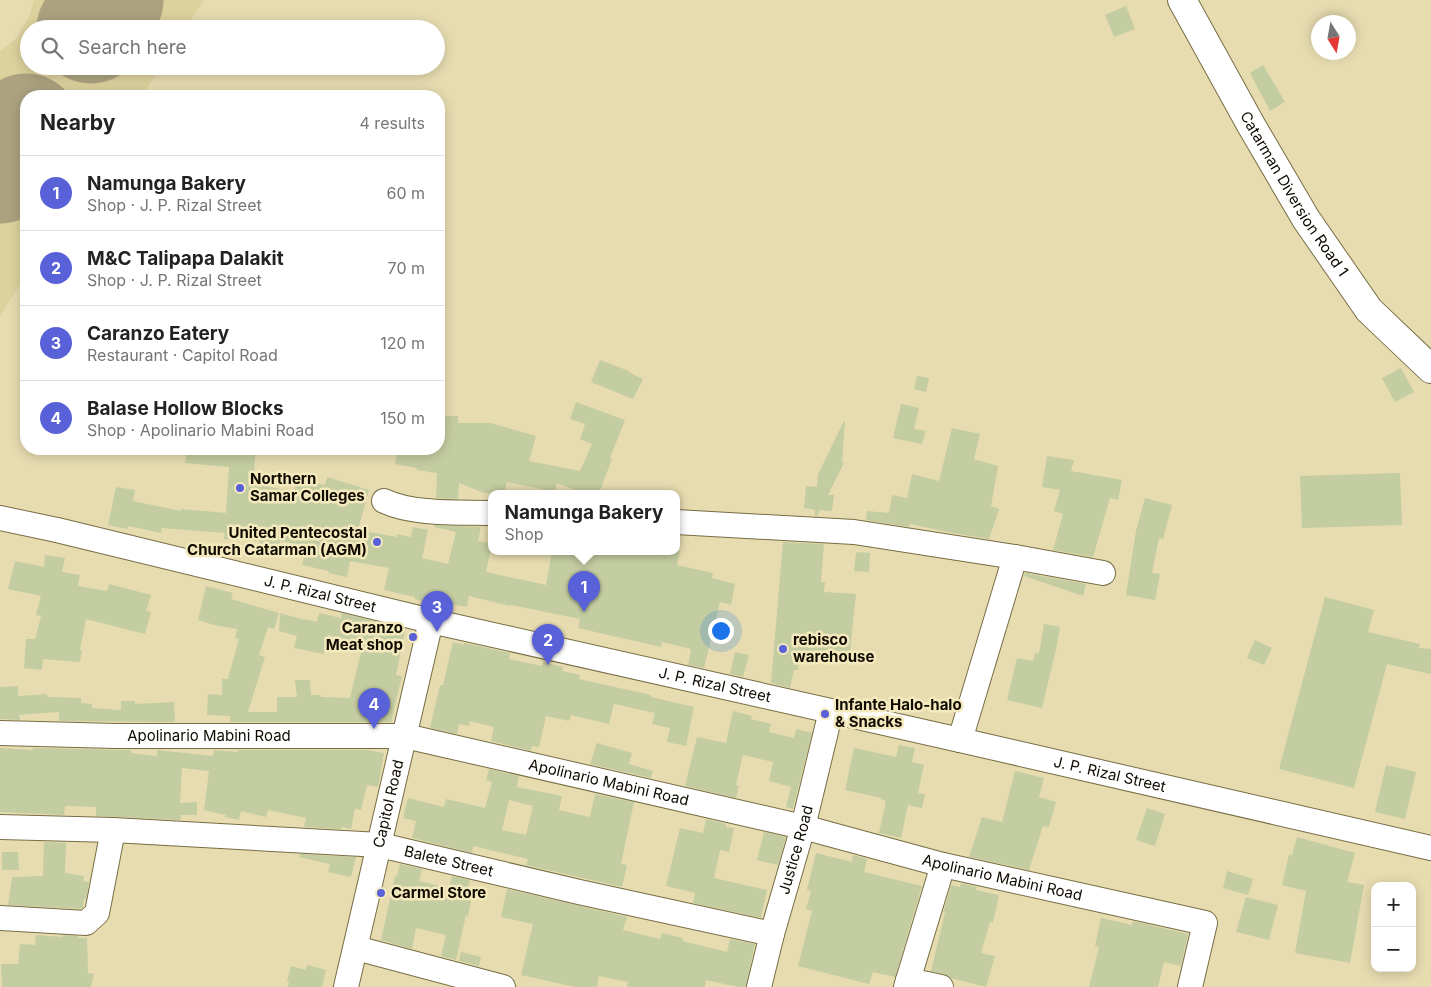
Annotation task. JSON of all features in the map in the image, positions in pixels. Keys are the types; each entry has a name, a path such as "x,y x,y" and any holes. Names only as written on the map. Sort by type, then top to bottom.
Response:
{"main road":[{"name":"Catarman Diversion Road 1","path":"1182,0 1251,126 1306,219 1369,310 1431,369"}],"street":[{"path":"384,501 395,506 413,510 488,513"},
{"name":"J. P. Rizal Street","path":"0,518 58,530 431,621 1431,848"},
{"path":"680,522 854,532 1103,572"},
{"path":"960,740 1014,557"},
{"name":"Capitol Road","path":"346,987 431,621"},
{"name":"Justice Road","path":"760,987 772,934 803,827 831,711"},
{"name":"Apolinario Mabini Road","path":"0,733 116,736 405,736 803,827 943,865 1205,924 1190,987"},
{"name":"Balete Street","path":"0,828 113,830 380,845 579,892 772,934"},
{"path":"0,918 86,923 97,913 113,830"},
{"path":"941,987 907,984 943,865"},
{"path":"356,948 504,987"}],"shaded area":[{"path":"34,0 204,0 191,20 27,20"},
{"path":"20,32 20,75 155,75 146,90 20,90 20,284 0,316 0,51 16,39"}],"building":[{"path":"1126,6 1135,29 1114,37 1105,15"},
{"path":"1263,65 1285,102 1270,111 1250,73"},
{"path":"600,360 629,371 643,379 633,399 591,382"},
{"path":"1401,368 1414,392 1395,402 1382,378"},
{"path":"917,376 929,378 926,392 914,389"},
{"path":"576,402 625,420 600,490 575,490 557,483 555,490 545,490 507,482 505,490 488,490 488,493 484,493 459,483 458,499 436,498 437,473 395,464 397,455 445,455 445,416 458,416 458,423 491,423 536,436 529,461 580,471 592,444 580,439 585,424 570,419"},
{"path":"901,404 919,408 914,429 926,431 922,444 893,438"},
{"path":"844,421 842,462 844,463 828,495 834,495 832,511 820,510 817,516 815,516 815,510 804,508 806,486 817,487 818,474"},
{"path":"952,428 980,434 974,459 998,466 991,506 999,509 989,539 910,524 909,527 866,520 867,511 889,513 892,495 907,498 912,474 939,481"},
{"path":"186,455 255,455 253,483 294,492 297,479 325,485 327,477 369,490 358,530 397,537 397,534 411,537 413,527 428,530 422,558 448,564 456,532 434,527 434,525 481,527 478,541 488,543 488,555 490,555 486,572 546,585 551,555 679,555 677,565 713,573 712,578 735,584 731,605 720,602 704,668 688,665 691,649 662,642 661,647 578,628 580,619 469,596 467,607 444,603 443,606 384,590 389,568 350,561 347,577 328,573 329,571 302,565 307,546 280,541 279,549 259,545 260,541 224,539 225,533 162,528 161,533 128,526 128,529 108,525 116,487 135,490 133,501 181,511 181,509 226,513 229,467 185,463"},
{"path":"1047,456 1074,460 1071,471 1122,480 1118,500 1110,498 1093,557 1053,550 1063,514 1054,511 1060,490 1042,487"},
{"path":"1400,473 1402,525 1302,528 1300,476"},
{"path":"1145,498 1172,505 1163,539 1159,538 1152,573 1160,574 1155,600 1126,595 1136,531"},
{"path":"783,542 824,544 821,582 825,582 824,592 856,594 850,652 825,650 824,658 799,656 798,670 794,670 790,688 771,683"},
{"path":"856,552 870,553 869,572 854,571"},
{"path":"45,555 65,558 62,572 80,575 78,586 107,591 109,584 151,595 146,611 151,612 145,634 86,619 80,650 82,650 80,662 43,659 42,670 24,668 26,639 35,639 41,616 36,615 41,596 8,589 15,561 44,567"},
{"path":"1025,573 1086,584 1083,596 1024,576"},
{"path":"206,586 233,593 231,599 279,613 274,629 268,627 259,655 265,657 248,712 277,712 277,697 297,697 295,680 310,680 311,695 350,698 362,643 328,635 324,654 294,648 297,636 279,631 280,613 317,622 319,613 341,618 342,613 401,628 401,630 405,631 396,675 402,676 391,722 230,722 230,716 207,715 208,694 222,695 222,679 228,679 239,639 235,638 237,629 198,620"},
{"path":"1325,597 1374,610 1368,632 1420,644 1419,648 1431,649 1431,674 1387,664 1354,788 1279,769"},
{"path":"1044,624 1060,627 1042,708 1007,700 1017,658 1033,661 1035,653 1039,654"},
{"path":"1255,640 1272,648 1264,665 1247,658"},
{"path":"453,642 510,653 509,659 542,666 543,662 563,667 562,671 580,675 579,679 694,707 686,746 667,742 670,728 652,724 655,713 614,704 609,724 571,715 569,721 546,716 539,747 532,746 531,751 491,741 494,727 470,721 469,726 459,724 457,734 430,728"},
{"path":"735,652 749,655 743,677 730,674"},
{"path":"18,686 18,696 47,694 47,697 81,698 81,703 92,704 92,708 121,710 121,701 135,701 135,704 174,702 175,722 59,721 59,712 19,715 20,720 0,719 0,687"},
{"path":"733,711 752,716 751,719 771,724 769,732 794,738 796,729 812,733 793,809 786,807 791,787 769,781 773,762 743,755 736,785 739,786 736,798 685,786 697,737 726,743"},
{"path":"597,743 632,753 629,764 653,771 651,778 590,764"},
{"path":"899,745 915,748 912,762 924,765 918,793 925,794 922,808 908,805 901,838 879,833 886,801 881,798 845,790 854,748 896,757"},
{"path":"0,748 131,750 131,753 157,756 157,750 213,756 214,750 238,752 238,750 368,750 384,753 378,787 367,785 361,810 355,809 351,829 341,827 341,829 306,827 304,826 306,818 268,810 266,817 241,811 239,820 204,810 209,771 182,768 180,803 197,802 197,815 180,815 181,820 96,816 96,807 65,806 64,815 0,812"},
{"path":"1386,765 1416,772 1405,819 1375,812"},
{"path":"489,769 519,776 517,787 562,796 559,810 590,817 595,794 634,802 621,864 627,865 622,887 526,865 528,859 473,846 472,853 412,838 416,821 403,818 408,798 444,807 446,799 485,808 492,782 486,780","holes":["509,800 533,806 526,835 502,830"]},
{"path":"1015,771 1044,778 1039,797 1056,802 1049,827 1043,826 1029,870 969,857 982,817 1002,822"},
{"path":"1147,808 1165,814 1155,846 1136,840"},
{"path":"706,819 734,828 729,852 720,850 714,878 767,890 762,918 693,903 695,893 666,886 680,828 703,833"},
{"path":"764,832 786,837 778,865 757,860"},
{"path":"1297,837 1355,853 1347,882 1364,885 1350,963 1295,953 1306,891 1282,885 1289,855 1292,855"},
{"path":"44,842 66,843 65,873 84,876 83,881 89,882 86,899 84,899 81,909 8,905 12,877 43,876"},
{"path":"2,852 18,852 19,870 2,870"},
{"path":"816,853 852,862 853,855 867,859 864,872 922,886 895,977 873,972 869,984 798,966 812,911 806,909 811,891 807,890"},
{"path":"300,854 356,857 351,877 328,872 330,864 299,857"},
{"path":"400,864 422,869 419,881 449,888 452,876 470,880 466,894 472,895 456,960 441,956 446,935 416,928 412,949 381,940 395,876 397,876"},
{"path":"1227,871 1253,879 1248,895 1223,888"},
{"path":"961,883 977,887 976,890 999,895 993,923 990,922 981,953 995,956 986,987 931,971 945,912 943,912 951,885 960,887"},
{"path":"507,889 627,917 623,930 660,939 662,933 683,938 682,941 727,952 730,939 755,944 746,987 706,980 705,987 627,987 628,982 599,976 597,987 575,987 521,975 533,924 501,917"},
{"path":"1246,897 1278,905 1269,940 1236,932"},
{"path":"1101,918 1132,925 1133,921 1188,934 1181,966 1164,962 1158,987 1089,987 1099,947 1095,946"},
{"path":"36,935 62,937 63,935 87,938 88,973 94,974 91,987 2,987 1,964 18,964 20,944 35,945"},
{"path":"461,952 481,957 479,966 459,961"},
{"path":"307,965 326,970 322,987 288,987 289,982 287,981 291,966 306,970"}],"runway":[{"path":"97,20 109,0"},
{"path":"0,169 20,137"}],"place":[{"name":"Northern Samar Colleges","path":"240,488"},
{"name":"United Pentecostal Church Catarman (AGM)","path":"377,542"},
{"name":"Namunga Bakery","path":"584,612"},
{"name":"Caranzo Eatery","path":"437,632"},
{"name":"Caranzo Meat shop","path":"413,637"},
{"name":"rebisco warehouse","path":"783,649"},
{"name":"M&C Talipapa Dalakit","path":"548,665"},
{"name":"Infante Halo-halo & Snacks","path":"825,714"},
{"name":"Balase Hollow Blocks","path":"374,729"},
{"name":"Carmel Store","path":"381,893"}]}
